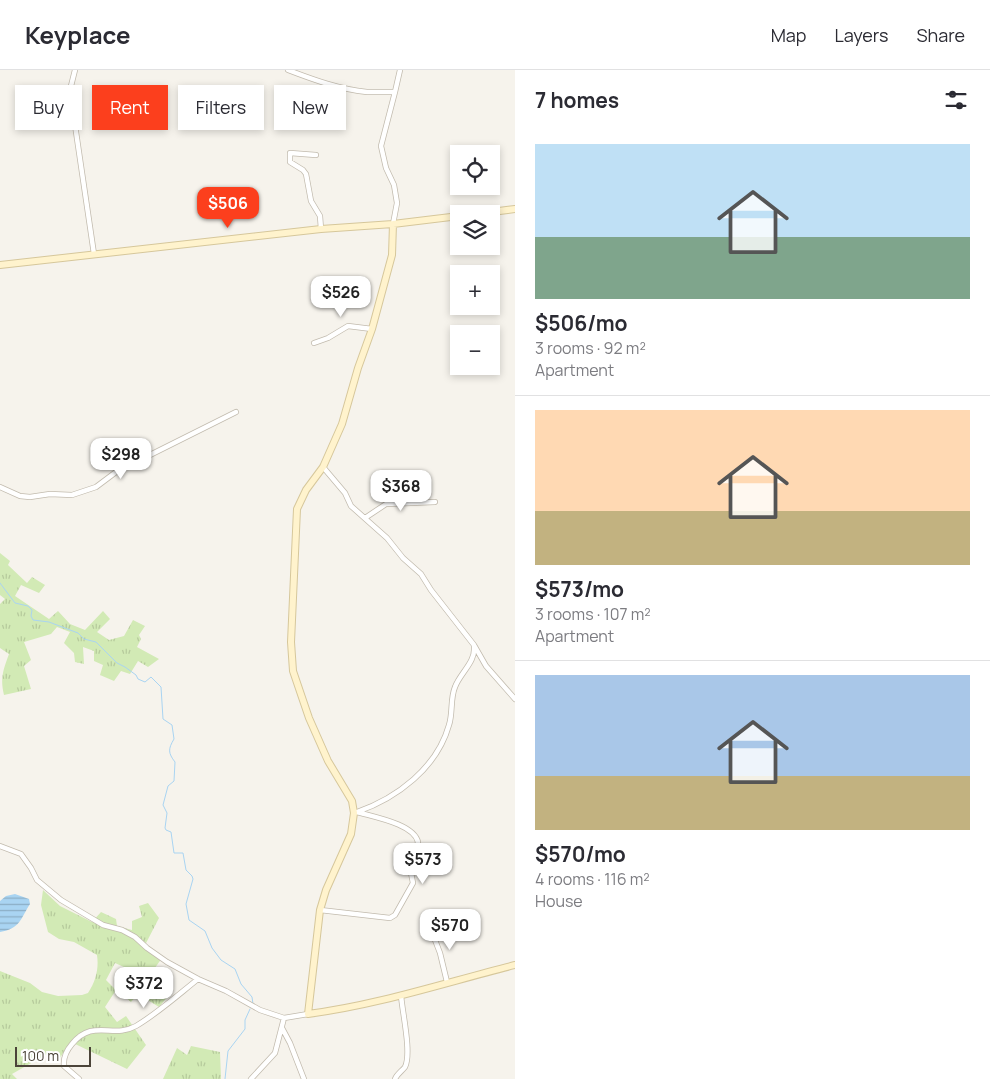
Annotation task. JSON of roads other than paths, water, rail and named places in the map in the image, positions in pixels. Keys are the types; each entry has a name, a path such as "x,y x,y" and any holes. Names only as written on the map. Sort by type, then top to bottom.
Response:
{"street":[{"path":"75,70 70,90 94,254"},
{"path":"288,70 328,85 368,92 395,92"},
{"path":"308,1014 320,910 326,890 351,834 356,812 352,801 328,761 308,718 291,660 293,568 297,510 306,490 323,467 342,424 355,377 372,329 392,255 393,224 397,203 394,185 386,168 381,146 400,70"},
{"path":"316,155 291,153 290,160 291,163 306,174 311,202 320,216 321,229"},
{"path":"500,211 515,209"},
{"path":"0,265 321,229 393,224 450,217"},
{"path":"314,343 328,338 348,326 372,329"},
{"path":"0,487 20,496 30,497 50,494 72,496 96,487 116,472 236,412"},
{"path":"323,467 345,494 351,506 387,538 403,558 422,574 431,590 474,645 486,666 515,699"},
{"path":"365,518 386,504 435,502"},
{"path":"356,812 374,806 403,789 428,766 438,752 449,728 455,686 472,660 475,650 474,645"},
{"path":"320,910 390,918 395,915 414,883 411,873 418,842 417,838 407,828 356,812"},
{"path":"0,846 20,854 31,868 37,880 62,900 103,925 122,930 135,937 167,962 198,979 226,991 260,1010 284,1018 330,1011 515,965"},
{"path":"430,927 440,953 447,982"},
{"path":"79,1079 64,1066 66,1051 75,1040 87,1032 101,1029 120,1030 134,1027 154,1014 198,979"},
{"path":"395,1079 405,1067 407,1036 401,994"},
{"path":"251,1079 276,1053 284,1018"},
{"path":"282,1028 304,1079"}],"water":[{"path":"15,894 29,899 30,904 16,926 7,931 0,932 0,901 6,896"}],"waterway":[{"path":"0,583 15,603 28,606 32,610 31,616 33,620 49,622 78,633 84,639 96,642 117,663 136,675 138,679 145,682 151,677 161,687 163,719 172,725 174,739 170,751 175,762 174,781 168,786 163,805 167,813 165,828 171,832 174,853 183,853 186,870 193,879 186,904 189,920 205,931 212,948 221,960 235,969 241,984 252,997 253,1004"},
{"path":"225,1079 228,1051 245,1029 245,1020 250,1009"}]}
